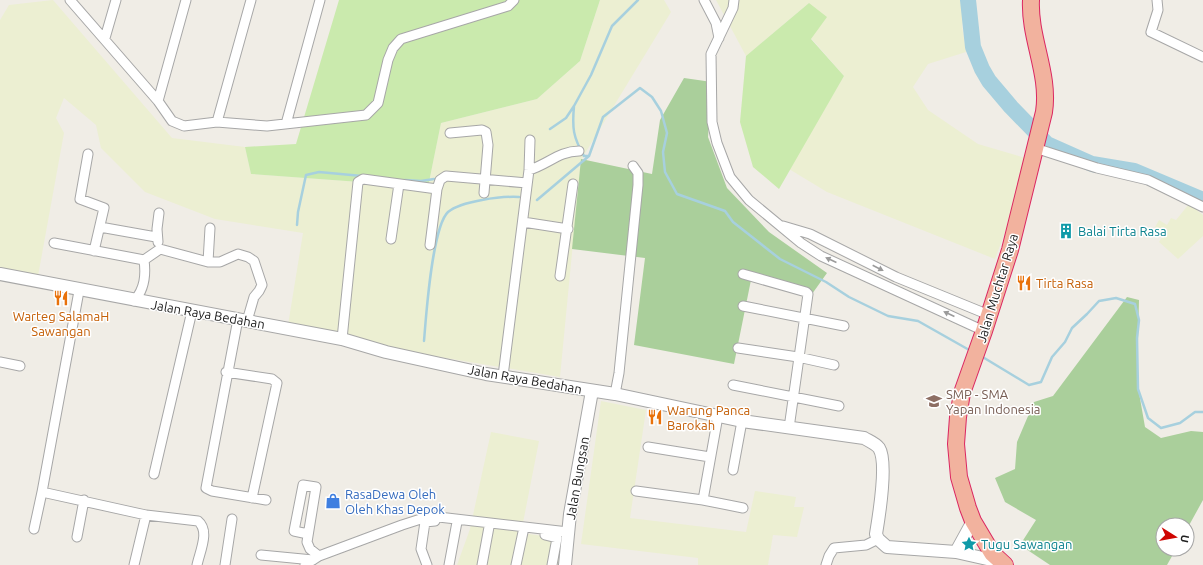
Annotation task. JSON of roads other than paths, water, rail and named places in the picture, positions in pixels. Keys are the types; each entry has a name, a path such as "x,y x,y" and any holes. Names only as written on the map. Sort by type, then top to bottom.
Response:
{"highway":[{"name":"Jalan Muchtar Raya","path":"1003,563 992,553 973,521 959,476 956,444 962,393 990,315 1020,214 1045,103 1045,94 1032,29 1031,0"}],"street":[{"path":"70,0 105,38 158,101 172,121 184,126 217,122 267,126 366,115 378,103 388,60 393,48 402,39 508,6 514,0"},
{"path":"105,38 116,0"},
{"path":"158,101 186,0"},
{"path":"217,122 251,0"},
{"path":"286,124 320,0"},
{"path":"704,0 716,24 719,38"},
{"path":"734,0 733,8 711,54 712,122 717,143 730,178 749,200 801,243 821,256 982,336"},
{"path":"1157,0 1158,10 1151,32 1203,57"},
{"path":"450,132 482,130 486,132 488,138 484,193"},
{"path":"1037,139 1098,168 1148,180 1203,207"},
{"path":"503,376 528,183 530,140"},
{"path":"529,170 538,167 558,155 569,151 579,151"},
{"path":"88,154 80,199 103,207 94,251"},
{"path":"615,394 619,373 638,185 638,173 633,166"},
{"path":"430,245 437,189 440,180 446,176 528,183"},
{"path":"342,339 358,182 363,180 437,189"},
{"path":"391,239 399,184"},
{"path":"560,276 574,184"},
{"path":"159,213 156,237 160,249"},
{"path":"522,222 568,229"},
{"path":"782,226 810,234 896,277 990,315"},
{"path":"100,227 156,237"},
{"path":"208,262 210,228"},
{"path":"54,243 144,260 160,249 208,262 220,262 238,254 248,257 254,261 262,285 260,292 254,297 242,320 226,372 206,488 209,490 266,500"},
{"path":"134,301 139,295 145,279 144,260"},
{"name":"Jalan Raya Bedahan","path":"0,274 79,291 342,339 428,362 615,394 742,421 864,438 874,443 879,448 883,456 879,518 876,534 878,539"},
{"path":"743,274 806,292 808,296 798,357 789,428"},
{"path":"34,529 79,291"},
{"path":"743,306 844,326"},
{"path":"154,474 192,311"},
{"path":"738,348 798,357 834,365"},
{"path":"0,362 20,366"},
{"path":"226,372 272,380 277,383 252,498"},
{"path":"733,385 839,406"},
{"name":"Jalan Bungsan","path":"565,565 568,532 592,391"},
{"path":"703,500 718,416"},
{"path":"734,470 742,421"},
{"path":"648,447 710,457"},
{"path":"308,534 294,531 303,485 316,488 307,542 316,558"},
{"path":"636,491 703,500 743,508"},
{"path":"42,492 84,500 146,515 198,521 203,525 205,532 197,565"},
{"path":"77,537 84,500"},
{"path":"134,565 146,515"},
{"path":"305,565 316,558 402,525 430,516 568,532"},
{"path":"225,565 232,519"},
{"path":"427,565 421,549 425,522 429,520 457,522 557,537 552,565"},
{"path":"956,552 973,521"},
{"path":"449,565 457,522"},
{"path":"482,565 489,527"},
{"path":"516,565 523,532"},
{"path":"826,565 834,548 866,545 878,539 887,547 956,552 1003,563"},
{"path":"261,555 316,558"}],"waterway":[{"path":"550,129 566,118 591,75 612,26 638,0"},
{"path":"968,0 973,47 982,69 989,81 1011,107 1047,144 1092,164 1134,171 1203,200"},
{"path":"537,200 589,156 603,117 640,88 652,97 661,111 667,133 663,152 665,172 677,194 725,211 733,222 780,259 826,282 849,297 888,316 918,321 971,351"},
{"path":"574,106 573,126 575,138 584,156 589,156"},
{"path":"297,225 298,212 306,175 319,172 362,176"},
{"path":"405,180 421,181 434,179"},
{"path":"424,341 431,273 434,253 442,221 448,212 462,205 492,198 519,197"},
{"path":"981,356 1029,385 1041,382 1052,357 1065,342 1072,328 1099,301 1116,298 1135,304 1139,320 1137,338 1138,389 1148,418 1161,428 1180,423 1195,412 1203,412"}],"place":[{"name":"Balai Tirta Rasa","path":"1066,231"},
{"name":"Tirta Rasa","path":"1024,283"},
{"name":"Warteg SalamaH Sawangan","path":"61,298"},
{"name":"SMP - SMA Yapan Indonesia","path":"934,401"},
{"name":"Warung Panca Barokah","path":"655,417"},
{"name":"RasaDewa Oleh Oleh Khas Depok","path":"333,501"},
{"name":"Tugu Sawangan","path":"969,544"}]}
